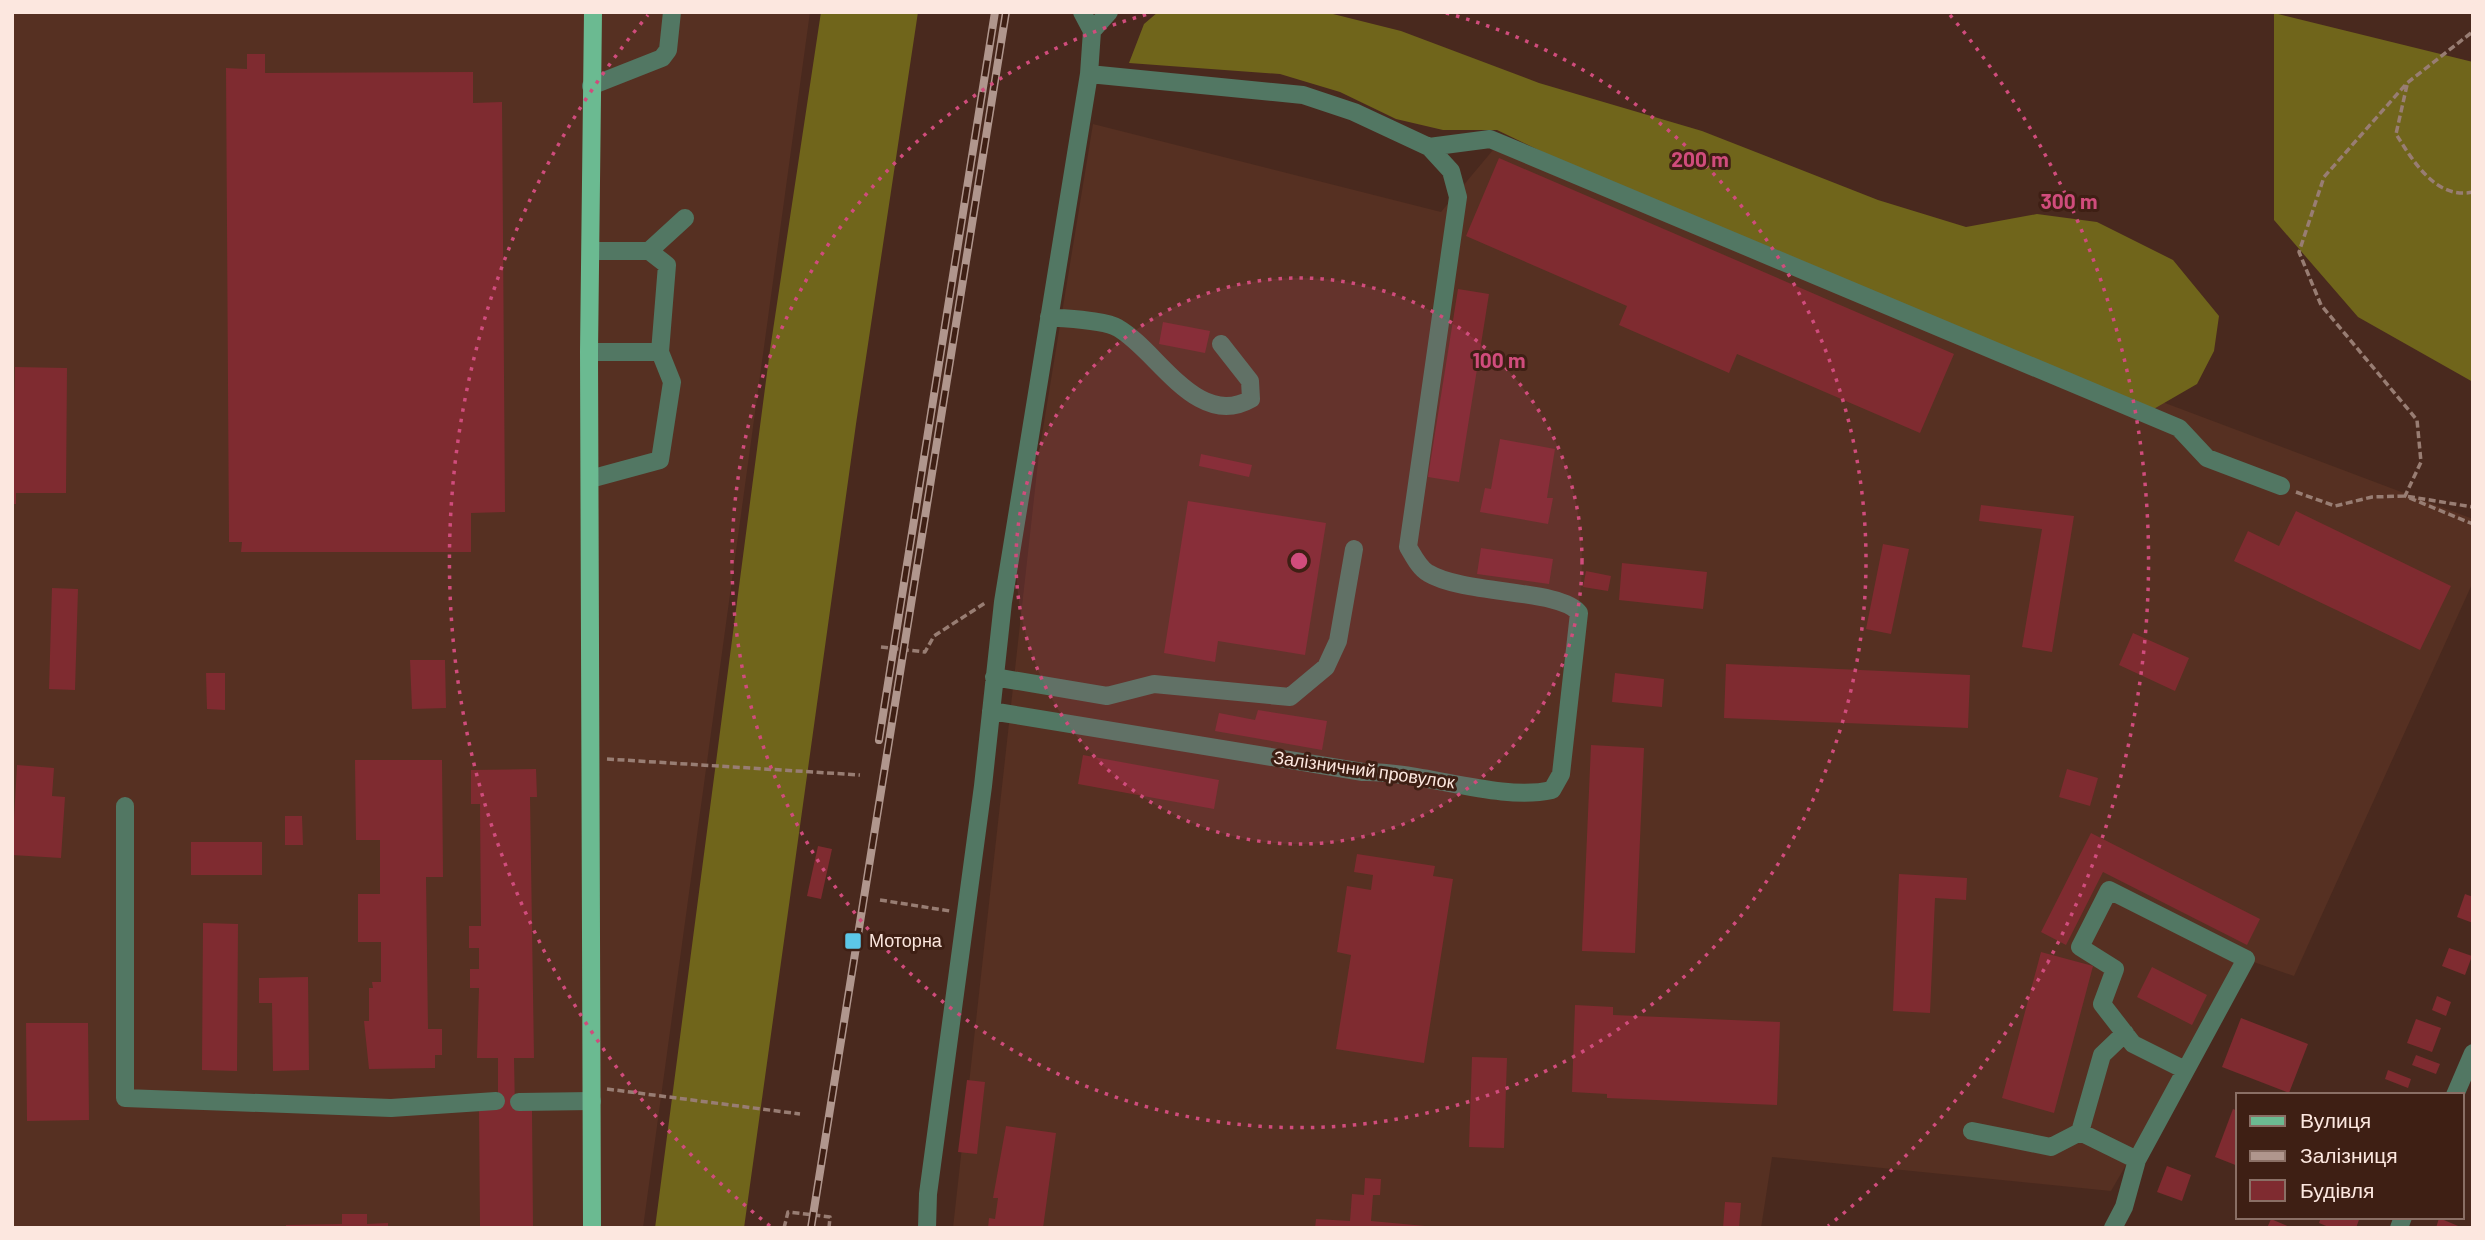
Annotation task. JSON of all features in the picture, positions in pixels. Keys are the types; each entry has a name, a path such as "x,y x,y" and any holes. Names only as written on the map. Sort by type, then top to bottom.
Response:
{"main road":[{"path":"592,1228 589,352 593,251 593,12"}],"street":[{"path":"591,86 662,58 668,50 673,12"},
{"path":"927,1228 928,1194 966,915 1003,602 1089,74 1092,31 1082,12"},
{"path":"1092,31 1109,12"},
{"path":"1089,74 1303,95 1354,112 1429,147 1490,139 2179,428 2207,458 2281,486"},
{"name":"Залізничний провулок","path":"990,710 1363,772 1394,772 1530,795 1552,790 1561,774 1579,613 1564,600 1461,587 1425,572 1408,547 1458,197 1451,171 1429,147"},
{"path":"649,251 685,218"},
{"path":"590,480 660,460 672,382 660,352 667,265 649,251 593,251"},
{"path":"1049,317 1116,326 1142,346 1178,384 1210,403 1237,406 1251,399 1250,381 1222,344"},
{"path":"589,352 660,352"},
{"path":"994,677 1107,696 1154,684 1290,697 1326,667 1338,641 1354,549"},
{"path":"125,806 125,1098 391,1108 496,1101"},
{"path":"2113,1228 2124,1206 2137,1160 2246,959 2109,890 2080,947 2115,969 2102,1004 2133,1044 2185,1070"},
{"path":"1972,1131 2051,1147 2080,1132 2102,1055 2124,1033"},
{"path":"2456,1093 2473,1053"},
{"path":"519,1102 592,1094"},
{"path":"2080,1132 2137,1160"}],"path":[{"path":"2405,496 2421,462 2417,420 2321,305 2299,252 2323,177 2407,83 2471,33"},
{"path":"2407,83 2396,135 2415,164 2441,188 2464,194 2473,192"},
{"path":"2281,486 2336,506 2372,497 2405,496 2473,507"},
{"path":"2405,496 2473,524"},
{"path":"881,647 925,652 934,636 984,603 1003,602"},
{"path":"591,758 860,775"},
{"path":"880,900 966,915"},
{"path":"592,1094 800,1114"},
{"path":"784,1228 788,1212 830,1217 829,1228"}],"shaded area":[{"path":"12,12 810,12 643,1228 12,1228"},
{"path":"821,12 918,12 856,424 744,1228 655,1228 770,350"},
{"path":"1158,12 1325,12 1401,31 1539,83 1702,131 1878,200 1966,227 2037,214 2097,222 2173,260 2219,316 2214,351 2197,384 2152,410 1559,160 1497,130 1443,130 1396,119 1340,92 1280,74 1129,63 1144,24"},
{"path":"2274,13 2473,62 2473,382 2358,317 2274,220"},
{"path":"1093,124 1441,212 1493,150 2473,519 2473,582 2294,976 2245,959 2111,1191 1772,1157 1761,1228 953,1228 1039,453"}],"building":[{"path":"247,54 265,54 265,73 473,72 473,103 502,102 505,512 471,513 471,552 241,552 242,542 229,542 226,68 247,69"},
{"path":"1499,158 1954,354 1920,433 1737,354 1729,373 1619,325 1627,306 1466,236"},
{"path":"1458,289 1489,294 1459,482 1428,477"},
{"path":"1163,322 1210,331 1205,353 1159,344"},
{"path":"15,367 67,368 66,493 16,493 16,504 12,504"},
{"path":"1500,439 1555,449 1547,498 1553,498 1548,524 1480,512 1485,488 1491,489"},
{"path":"1201,454 1252,465 1249,477 1199,466"},
{"path":"1188,501 1326,523 1305,655 1218,641 1215,662 1164,653"},
{"path":"1981,505 2074,516 2052,652 2022,647 2042,529 1979,521"},
{"path":"2296,511 2451,586 2420,650 2234,561 2248,531 2279,546"},
{"path":"1883,544 1909,549 1891,634 1866,629"},
{"path":"1481,548 1553,559 1549,584 1477,574"},
{"path":"1622,563 1707,572 1703,609 1619,600"},
{"path":"1586,571 1611,576 1608,591 1583,587"},
{"path":"52,588 78,589 75,690 49,689"},
{"path":"2133,633 2189,658 2175,691 2119,665"},
{"path":"410,660 445,660 446,708 412,709"},
{"path":"1726,664 1970,675 1968,728 1724,718"},
{"path":"206,673 225,673 225,710 207,709"},
{"path":"1615,673 1664,679 1662,707 1612,702"},
{"path":"1258,710 1327,721 1322,750 1215,731 1219,713 1255,720"},
{"path":"1591,745 1644,748 1635,953 1582,951"},
{"path":"1083,755 1219,780 1214,809 1078,784"},
{"path":"355,760 442,760 443,877 426,877 428,1029 442,1029 442,1055 435,1055 435,1068 369,1069 364,1021 369,1021 369,988 373,988 372,982 381,982 381,942 358,942 358,894 380,894 380,840 356,840"},
{"path":"17,765 54,768 52,796 65,797 61,858 12,855"},
{"path":"536,769 537,797 530,797 534,1058 514,1058 515,1110 532,1110 533,1228 480,1228 479,1108 498,1107 498,1058 477,1058 479,988 470,988 470,969 479,969 479,948 469,948 469,926 481,926 480,804 471,804 471,770"},
{"path":"2067,769 2098,778 2090,806 2059,797"},
{"path":"285,816 302,816 303,845 285,845"},
{"path":"2091,833 2260,919 2247,945 2103,872 2066,945 2041,932"},
{"path":"191,842 262,842 262,875 191,875"},
{"path":"818,846 832,849 821,899 807,896"},
{"path":"1357,854 1435,866 1433,876 1453,879 1424,1063 1336,1049 1351,955 1337,952 1347,886 1371,890 1373,875 1354,872"},
{"path":"1899,874 1967,878 1966,900 1935,898 1930,1013 1893,1011"},
{"path":"2465,894 2473,897 2473,923 2457,917"},
{"path":"203,923 238,924 237,1071 202,1070"},
{"path":"2449,948 2472,956 2465,975 2442,966"},
{"path":"2041,952 2093,966 2054,1113 2002,1098"},
{"path":"2152,967 2207,995 2192,1025 2137,997"},
{"path":"308,977 309,1070 273,1071 272,1003 259,1003 259,978"},
{"path":"2437,996 2451,1002 2446,1016 2432,1010"},
{"path":"1575,1005 1613,1007 1613,1015 1780,1022 1777,1105 1607,1098 1607,1094 1572,1092"},
{"path":"2241,1018 2308,1044 2289,1093 2222,1067"},
{"path":"2416,1019 2441,1028 2432,1052 2407,1043"},
{"path":"26,1023 88,1023 89,1120 27,1121"},
{"path":"2416,1055 2440,1064 2436,1074 2412,1065"},
{"path":"1472,1057 1507,1058 1504,1148 1469,1147"},
{"path":"2388,1070 2411,1079 2408,1088 2385,1079"},
{"path":"967,1080 985,1082 977,1154 958,1152"},
{"path":"2233,1109 2236,1110 2236,1165 2215,1157"},
{"path":"1006,1126 1056,1133 1043,1228 988,1228 989,1218 995,1219 998,1198 993,1198"},
{"path":"2167,1166 2191,1175 2182,1201 2157,1192"},
{"path":"1365,1178 1381,1179 1380,1195 1373,1195 1371,1221 1447,1228 1315,1228 1316,1219 1350,1221 1352,1194 1364,1195"},
{"path":"1725,1202 1741,1203 1739,1228 1723,1228"},
{"path":"342,1214 367,1214 367,1224 388,1223 388,1228 286,1228 286,1225 342,1224"},
{"path":"2271,1219 2292,1228 2267,1228"},
{"path":"2320,1219 2359,1219 2356,1228 2331,1228 2319,1223"},
{"path":"2439,1219 2441,1219 2463,1228 2436,1228"}],"railway":[{"path":"879,740 995,12"},
{"path":"811,1228 1006,12"}],"place":[{"name":"Моторна","path":"853,941"}]}
